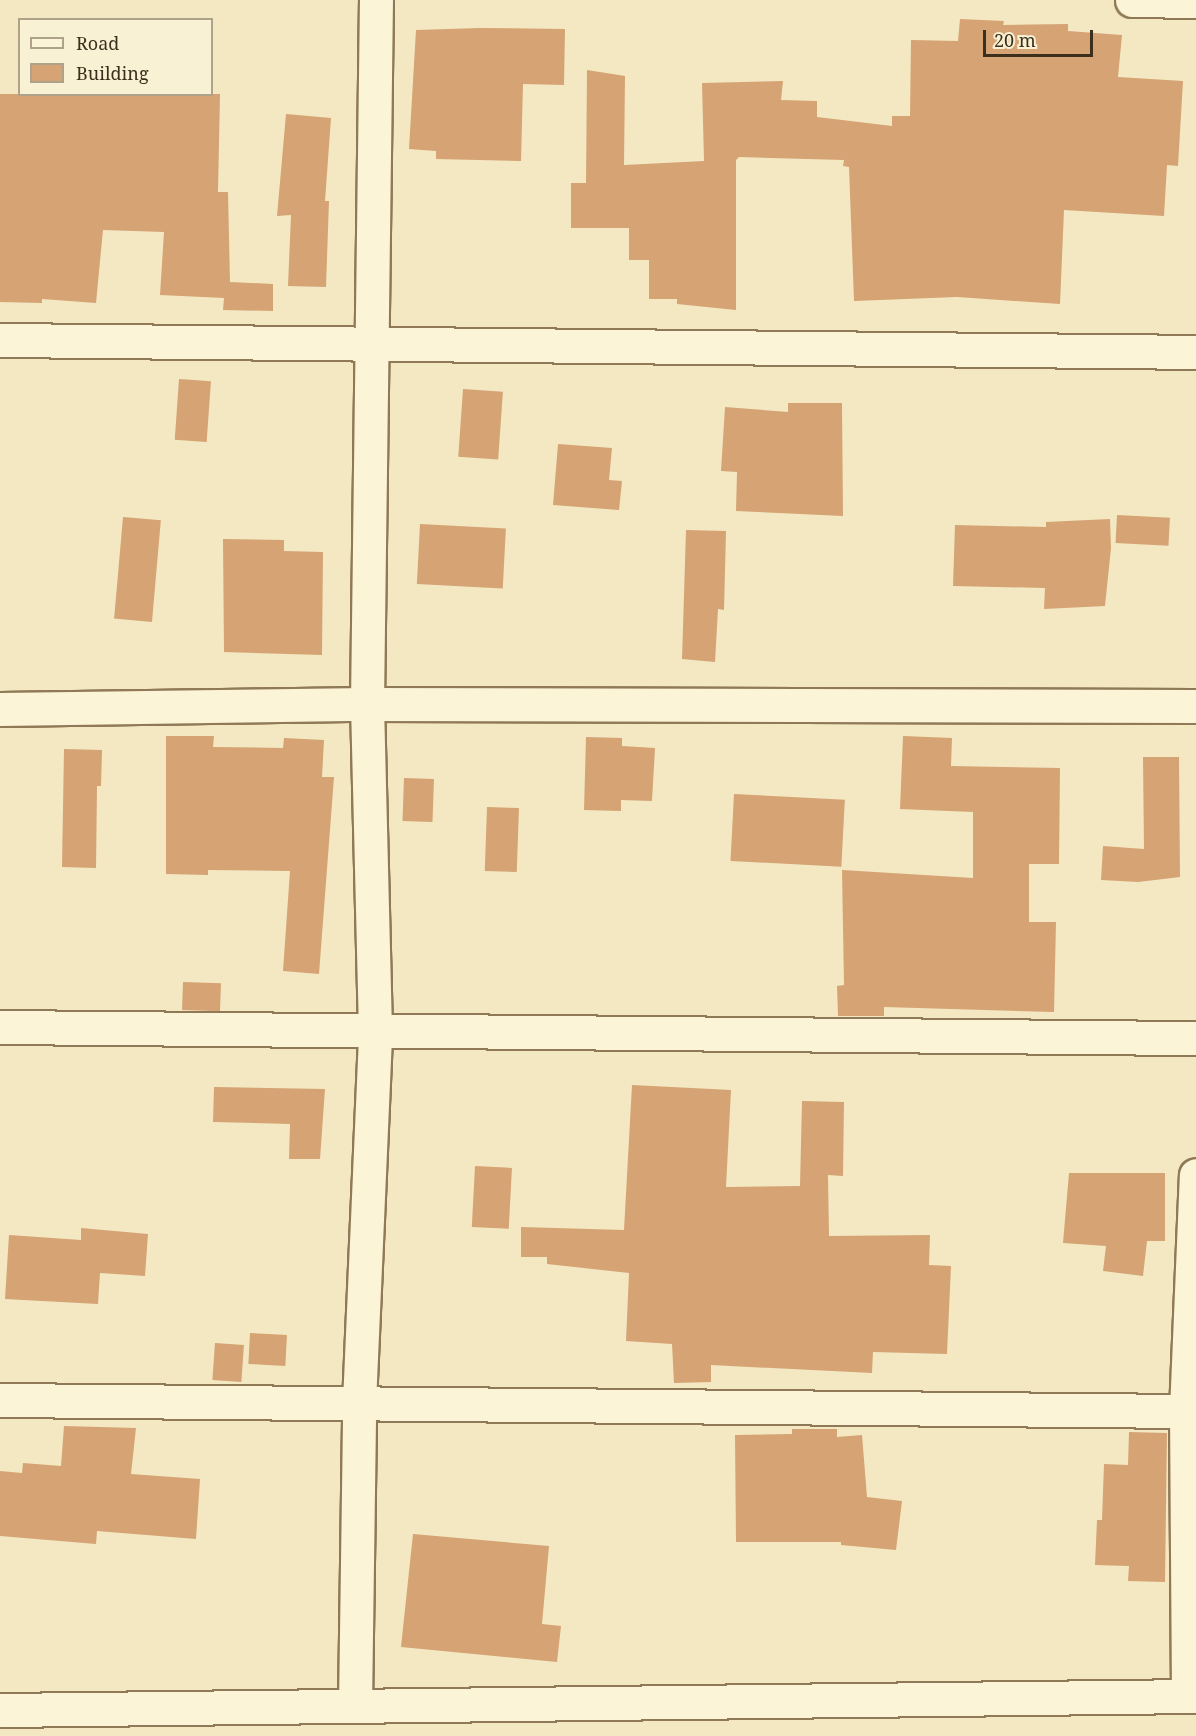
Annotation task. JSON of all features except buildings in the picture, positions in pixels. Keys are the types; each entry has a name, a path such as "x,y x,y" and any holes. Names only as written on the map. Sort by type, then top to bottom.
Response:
{"street":[{"path":"355,1706 359,1403 375,1031 367,704 376,0"},
{"path":"1132,0 1196,1"},
{"path":"0,340 1196,352"},
{"path":"0,709 367,704 1196,706"},
{"path":"0,1027 1196,1038"},
{"path":"0,1710 1192,1696 1191,1411 1196,1175"},
{"path":"0,1400 1191,1411"}]}
